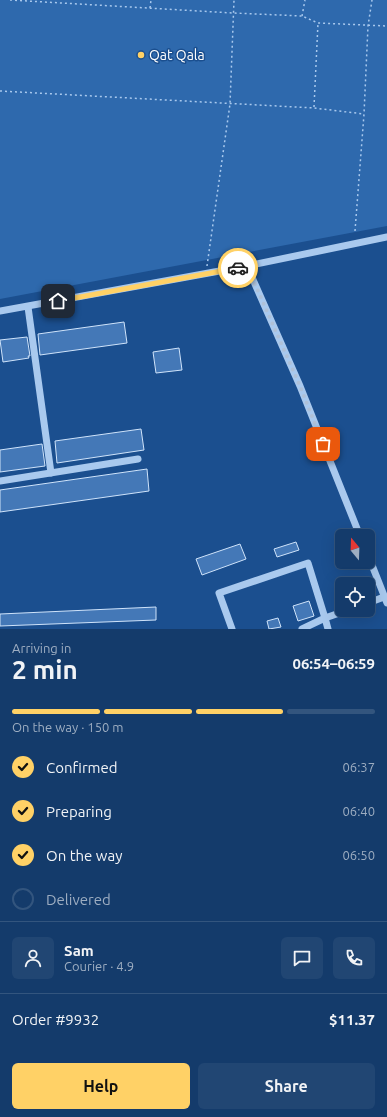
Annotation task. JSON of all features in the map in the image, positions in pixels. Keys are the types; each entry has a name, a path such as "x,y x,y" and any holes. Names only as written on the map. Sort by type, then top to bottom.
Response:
{"street":[{"path":"0,311 206,272 247,266 387,237"},
{"path":"247,266 300,386 357,529"},
{"path":"28,306 51,473"},
{"path":"0,481 138,458"},
{"path":"232,629 219,593 308,563 328,629"},
{"path":"374,569 386,600 375,602"},
{"path":"302,629 335,615"}],"path":[{"path":"10,0 302,16 318,23 387,26"},
{"path":"150,8 151,0"},
{"path":"206,272 230,104 234,0"},
{"path":"302,16 305,0"},
{"path":"355,231 364,114 368,26 372,0"},
{"path":"314,108 318,23"},
{"path":"0,91 314,108 364,114"}],"shaded area":[{"path":"0,0 387,0 387,226 0,299"}],"building":[{"path":"124,322 127,343 40,355 38,334"},
{"path":"27,337 29,358 3,362 0,340"},
{"path":"179,348 182,370 156,373 153,352"},
{"path":"141,429 144,450 57,463 55,441"},
{"path":"42,444 45,466 0,472 0,450"},
{"path":"147,469 149,491 0,512 0,490"},
{"path":"296,542 299,550 277,557 274,549"},
{"path":"240,544 246,559 202,575 196,559"},
{"path":"309,601 314,616 298,621 293,606"},
{"path":"156,607 156,620 0,626 0,614"},
{"path":"278,618 281,627 269,629 267,621"}],"way so far":[{"path":"238,268 247,266 256,290 300,386 323,444"}],"place":[{"name":"Qat Qala","path":"141,55"}],"route":[{"path":"58,301 206,272 238,268"}]}
